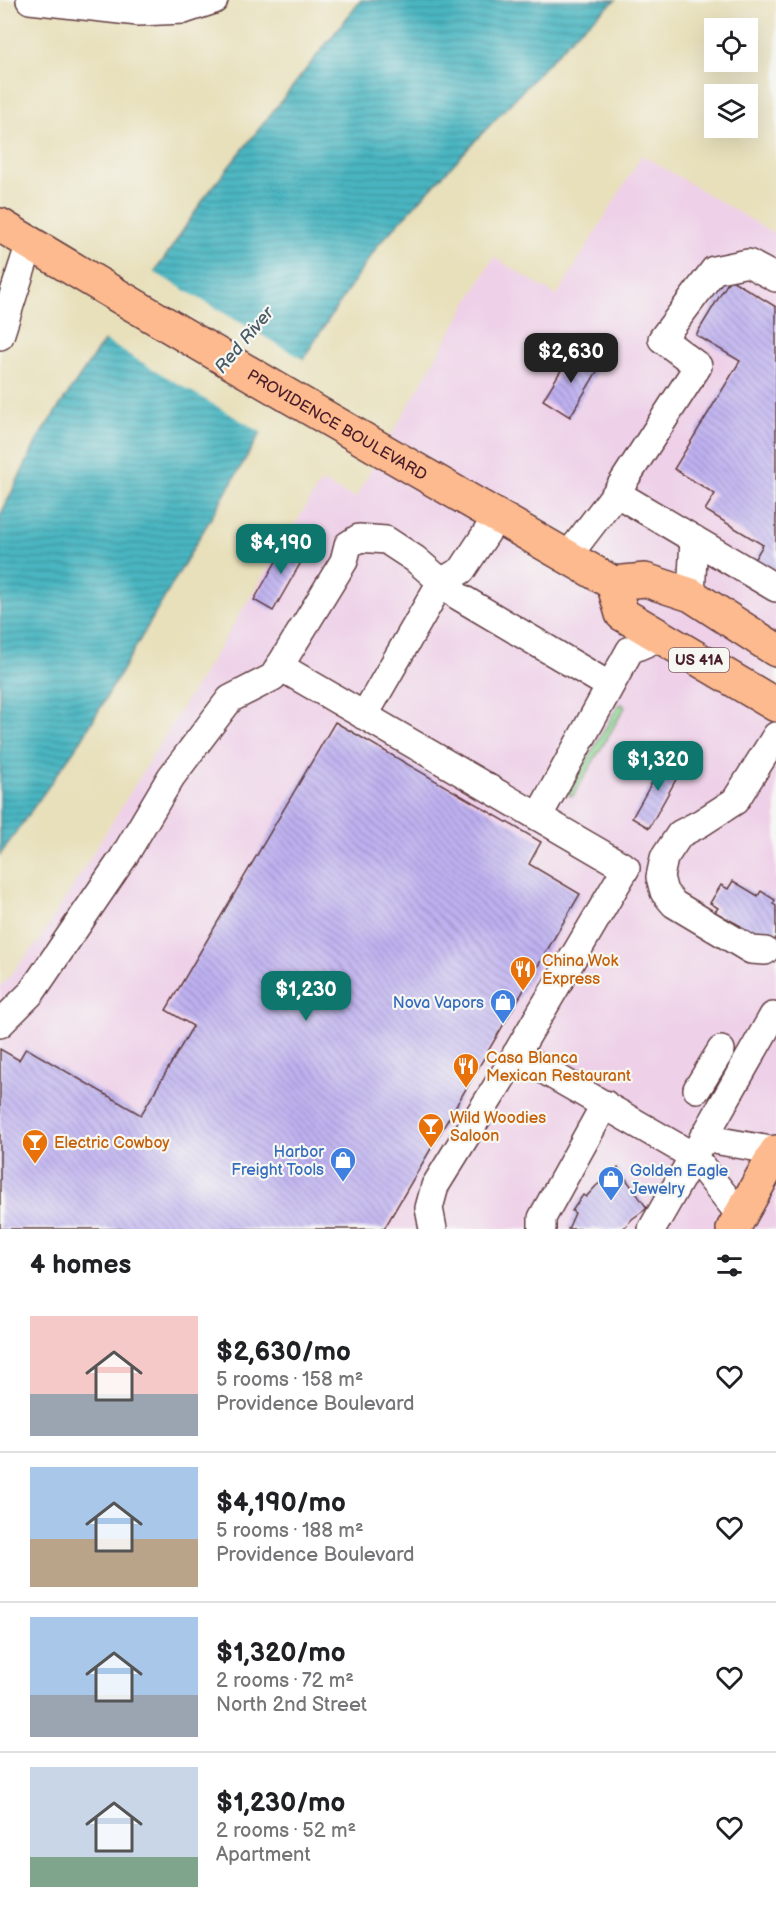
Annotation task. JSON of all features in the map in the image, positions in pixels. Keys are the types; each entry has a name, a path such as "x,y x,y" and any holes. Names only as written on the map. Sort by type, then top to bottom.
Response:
{"highway":[{"name":"PROVIDENCE BOULEVARD","path":"0,225 64,265 613,584"},
{"name":"US 41A","path":"776,650 690,595 645,580 613,584 622,614 776,705"},
{"path":"737,1222 776,1152"}],"street":[{"path":"30,0 138,12 183,10 214,0"},
{"path":"0,336 30,243"},
{"path":"567,557 616,493 698,366 662,339 714,270 748,263 776,278"},
{"path":"616,493 776,588"},
{"path":"364,716 441,582 462,570 497,517"},
{"path":"0,1024 31,993 123,858 171,777 230,699 273,677 344,561 348,545 359,538 386,540 415,559 458,596 610,687"},
{"path":"690,595 694,539"},
{"path":"538,817 630,650 660,637"},
{"path":"279,666 626,868 435,1186 429,1208 433,1229"},
{"path":"770,954 754,941 688,901 678,892 671,870 689,839 690,828 735,801 776,736"},
{"path":"651,1229 773,1016"},
{"path":"697,1089 721,1050"},
{"path":"516,1054 605,1104 698,1147 776,1152"},
{"path":"542,1229 542,1218 605,1104"},
{"path":"698,1147 737,1222"}],"shaded area":[{"path":"642,155 776,235 776,1229 0,1229 0,987 39,941 321,482 355,498 494,257 557,296"}],"green space":[{"path":"622,704 625,707 619,718 573,796 570,796 568,794 618,706"}],"water":[{"name":"Red River","path":"361,0 616,0 577,32 378,245 313,343 82,739 0,855 0,516 40,435 95,354 166,256 205,197"}],"pier":[{"path":"152,271 306,361 264,434 102,339"}],"building":[{"path":"730,279 776,307 776,574 754,560 763,545 705,510 715,494 674,469 740,361 696,335"},
{"path":"572,352 599,368 570,417 543,400"},
{"path":"289,539 308,550 273,611 254,600"},
{"path":"335,722 541,842 529,864 580,894 384,1229 0,1229 0,1049 19,1060 26,1048 141,1115 193,1026 166,1010"},
{"path":"667,756 684,765 649,828 632,818"},
{"path":"733,881 758,896 761,891 775,900 773,904 776,906 776,937 771,944 715,912 718,908 710,903 721,885 728,889"},
{"name":"Golden Eagle Jewelry","path":"618,1168 647,1208 623,1229 568,1229 575,1213 572,1211 583,1195 586,1197"}],"place":[{"name":"China Wok Express","path":"523,992"},
{"name":"Nova Vapors","path":"503,1025"},
{"name":"Casa Blanca Mexican Restaurant","path":"466,1089"},
{"name":"Wild Woodies Saloon","path":"431,1149"},
{"name":"Electric Cowboy","path":"35,1165"},
{"name":"Harbor Freight Tools","path":"343,1183"},
{"name":"Golden Eagle Jewelry","path":"611,1202"}]}
